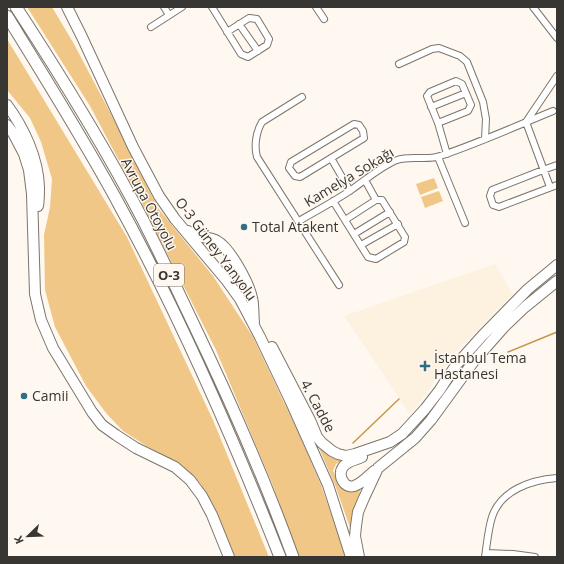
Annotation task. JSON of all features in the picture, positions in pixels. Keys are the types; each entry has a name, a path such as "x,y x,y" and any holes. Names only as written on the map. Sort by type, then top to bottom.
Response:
{"highway":[{"name":"Avrupa Otoyolu","path":"16,7 74,100 143,221 234,410 270,495 293,557"},
{"name":"Avrupa Otoyolu","path":"7,16 77,129 115,196 154,272 233,441 280,557"}],"main road":[{"path":"60,7 76,36 92,59"},
{"name":"O-3 Güney Yanyolu","path":"67,7 152,185 166,206 234,290 260,337 328,485 351,557"},
{"path":"7,105 31,149 37,169 39,187 36,257 34,268"},
{"path":"7,124 24,154 29,170 32,194 35,294 41,320 53,348 92,412 102,425 116,436 136,448 175,467 190,480 202,496 212,515 229,557"},
{"path":"183,227 198,236 215,239 224,246 242,273 248,286 252,297 254,326"},
{"name":"4. Cadde","path":"260,337 269,343 273,349 318,437 325,446 332,451 346,456 355,454 390,442 402,434 425,409 456,365 482,336 528,289 557,265"},
{"path":"390,442 373,453 343,466 340,471 340,477 346,485 354,486 361,482 415,438 431,420 474,361 504,327 525,307 557,281"},
{"path":"359,557 355,536 358,512 378,468"}],"street":[{"path":"164,7 169,15"},
{"path":"151,27 182,7"},
{"path":"212,7 227,32 241,54 248,56 258,51 267,45 269,38 257,19 249,18 227,32"},
{"path":"316,7 324,18"},
{"path":"533,7 557,38"},
{"path":"240,24 258,51"},
{"path":"399,64 432,49 439,48 460,56 467,62 483,102 486,119 485,139"},
{"path":"550,187 526,122 557,76"},
{"path":"438,122 468,110 471,105 462,84 456,81 430,92 427,96 438,122 447,154"},
{"path":"431,106 466,93"},
{"path":"302,97 262,122 258,128 255,149 257,157 339,285"},
{"path":"470,102 482,98"},
{"name":"Kamelya Sokağı","path":"299,222 350,191 386,166 398,160 410,157 438,157 553,111"},
{"path":"354,124 359,125 363,131 364,138 331,158 300,177 295,176 290,168 291,162 354,124"},
{"path":"438,157 465,223"},
{"path":"331,158 350,191"},
{"path":"557,165 492,190 490,196 493,204 499,207 557,185"},
{"path":"365,180 376,200"},
{"path":"333,201 368,257 376,259 404,242 405,237 382,200 376,200 345,220"},
{"path":"354,234 390,212"},
{"path":"361,245 398,224"},
{"path":"534,557 513,554 486,555 492,517 500,502 507,495 536,481 557,478"}],"shaded area":[{"path":"27,7 52,7 74,44 158,208 213,276 253,337 298,432 321,485 346,557 298,557 273,486 216,350 142,204 90,106"},
{"path":"7,39 127,237 213,420 269,557 233,557 214,506 200,483 181,465 123,431 106,413 86,386 55,327 45,290 44,235 50,207 52,179 41,142 30,118 7,90"},
{"path":"434,178 438,188 420,195 416,184"},
{"path":"439,191 443,201 425,208 421,197"},
{"path":"495,264 513,294 450,358 419,404 410,414 344,316"},
{"path":"319,448 329,454 346,459 336,464 333,471 339,483 361,488 352,516 353,536 335,485"}],"waterway":[{"path":"508,352 557,332"},
{"path":"353,443 399,399"}],"place":[{"name":"Total Atakent","path":"244,227"},
{"name":"İstanbul Tema Hastanesi","path":"425,366"},
{"name":"Camii","path":"24,396"}]}
